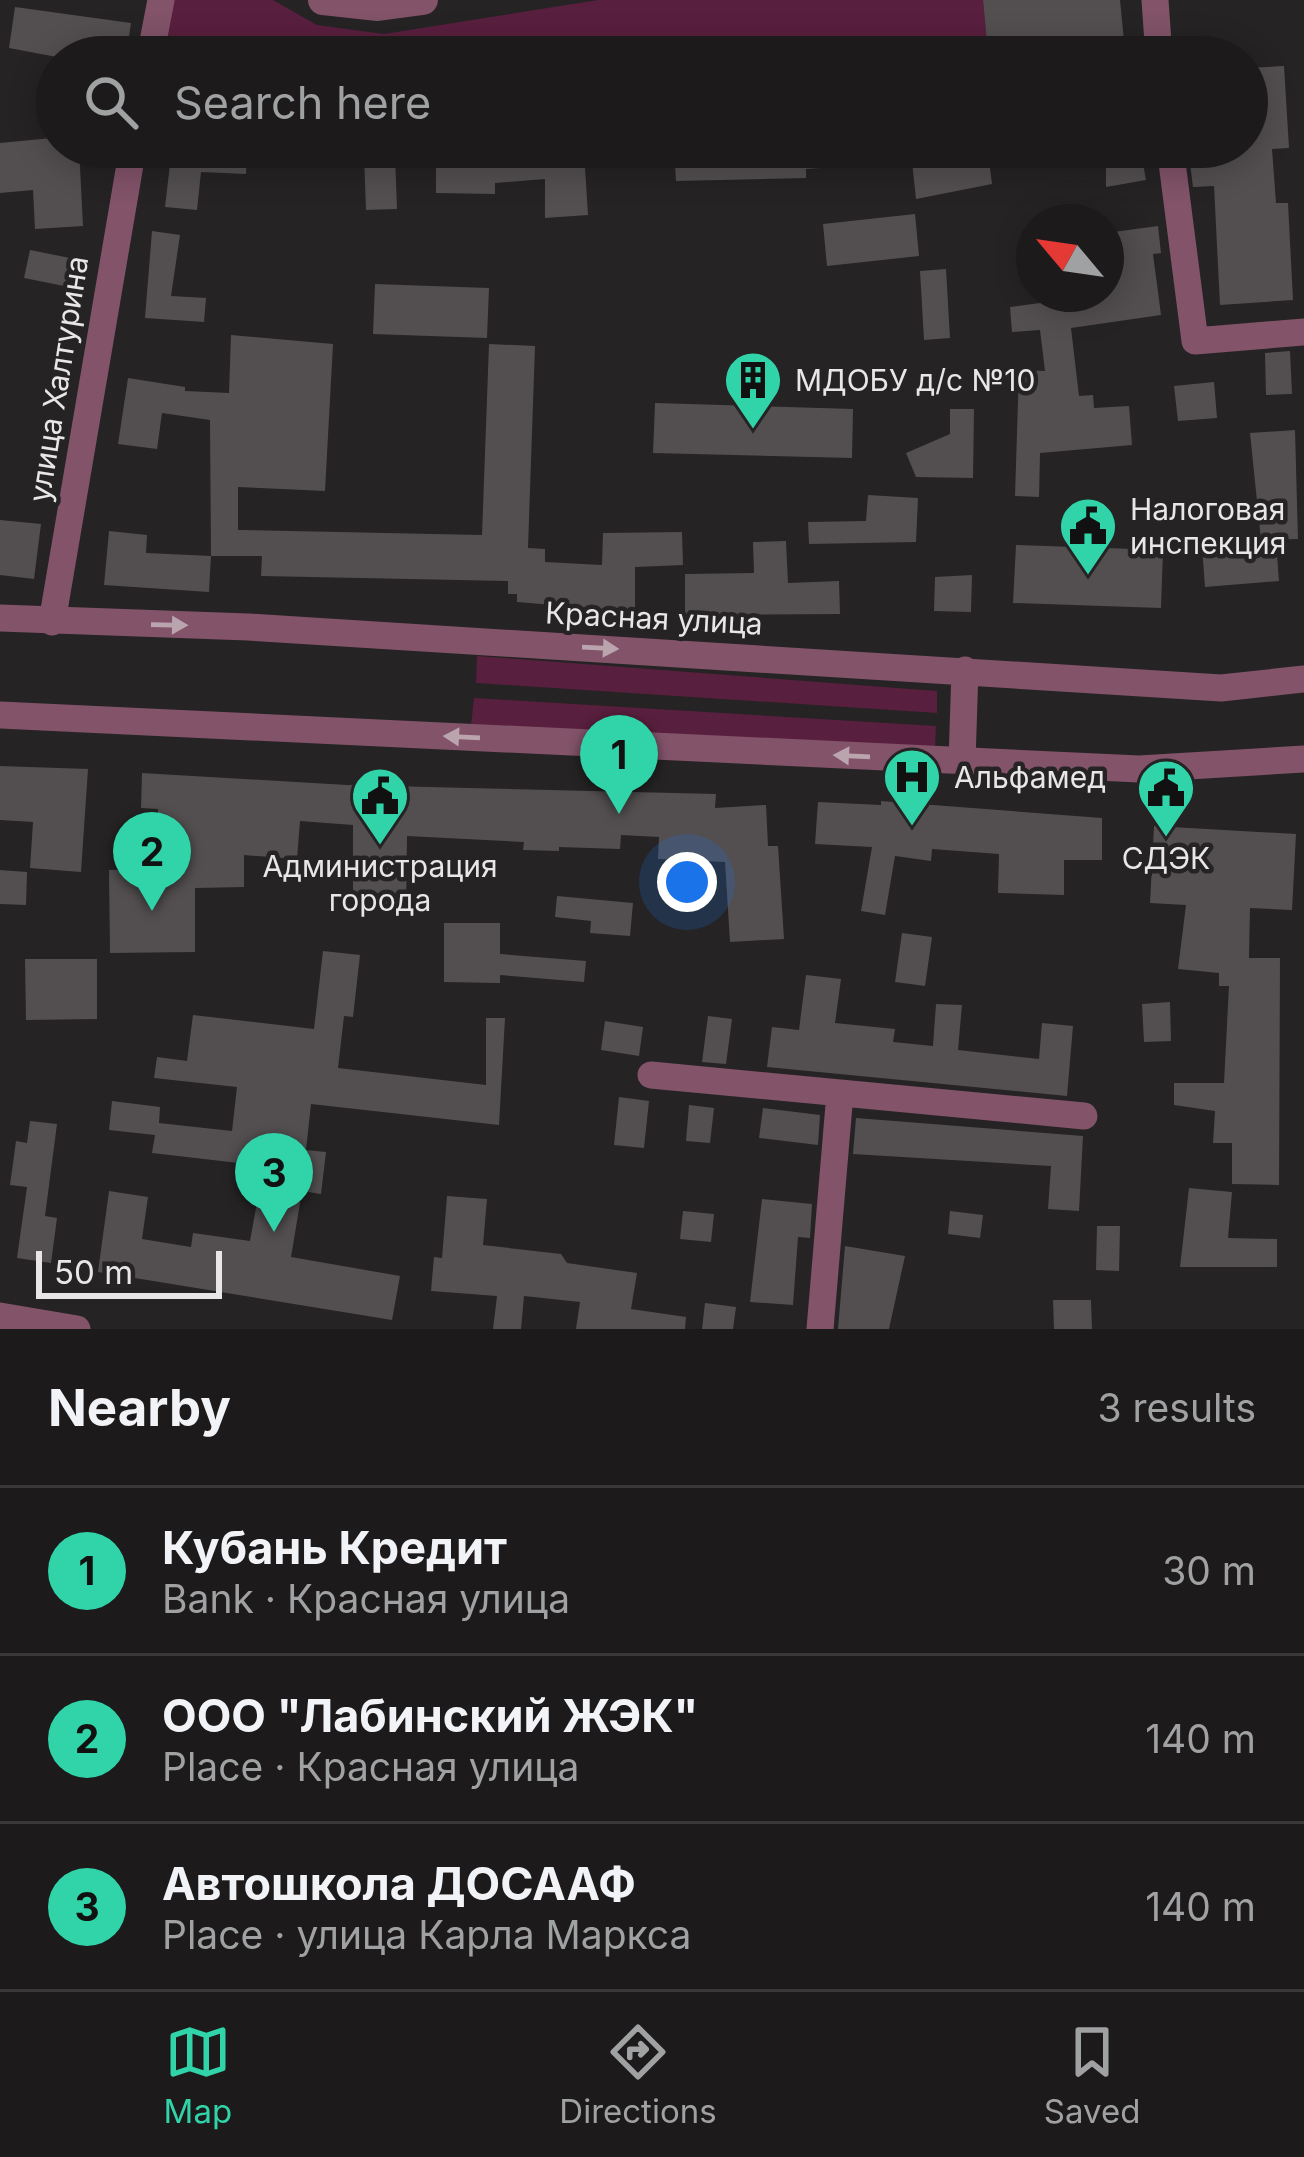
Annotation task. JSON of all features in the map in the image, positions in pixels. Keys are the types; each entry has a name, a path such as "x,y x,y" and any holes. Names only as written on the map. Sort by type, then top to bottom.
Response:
{"street":[{"path":"154,36 161,0"},
{"path":"323,0 378,6 423,0"},
{"path":"1155,0 1158,36"},
{"name":"улица Халтурина","path":"52,622 129,168"},
{"path":"1173,168 1195,340 1304,332"},
{"name":"Красная улица","path":"0,618 248,627 1221,688 1304,679"},
{"path":"962,761 965,670"},
{"path":"0,715 1139,769 1304,759"},
{"path":"651,1075 1084,1116"},
{"path":"820,1329 840,1093"},
{"path":"0,1316 77,1329"}],"shaded area":[{"path":"172,0 273,0 317,25 384,34 598,0 983,0 986,36 165,36"},
{"path":"477,656 937,691 937,713 476,683"},
{"path":"474,698 936,726 935,749 471,725"}],"building":[{"path":"983,0 1120,0 1124,36 986,36"},
{"path":"15,7 131,23 129,36 36,36 36,53 9,48"},
{"path":"1284,66 1289,148 1272,149 1276,203 1288,203 1293,300 1220,305 1214,186 1193,187 1191,168 1268,168 1268,67"},
{"path":"36,140 36,168 80,168 83,226 35,229 33,190 0,193 0,143"},
{"path":"170,168 246,168 246,174 201,172 197,210 165,207"},
{"path":"364,168 395,168 397,209 366,210"},
{"path":"436,168 585,168 588,215 545,218 545,179 495,183 495,194 436,193"},
{"path":"675,168 820,168 806,169 806,178 676,181"},
{"path":"913,168 990,168 992,184 916,199"},
{"path":"1106,168 1144,168 1146,180 1106,187"},
{"path":"915,214 919,256 827,266 823,224"},
{"path":"1158,226 1161,253 1153,254 1161,315 1071,328 1079,396 1093,395 1094,408 1129,406 1132,445 1040,453 1039,497 1015,496 1019,370 1045,371 1040,330 1012,332 1010,307 1016,306 1016,312 1124,312 1124,231"},
{"path":"152,231 180,235 171,296 206,298 204,322 145,318"},
{"path":"30,250 80,260 74,288 24,278"},
{"path":"946,269 950,338 924,340 920,271"},
{"path":"375,284 489,288 487,338 373,334"},
{"path":"231,335 333,344 325,491 238,487 238,530 482,535 489,344 535,346 528,548 545,549 545,562 602,565 603,533 682,532 683,565 635,567 635,609 602,609 517,602 517,594 508,594 508,581 261,576 262,556 211,556 210,420 162,413 157,449 118,444 128,378 185,387 185,391 229,393"},
{"path":"1290,351 1292,394 1266,395 1265,353"},
{"path":"1214,382 1217,418 1178,421 1174,386"},
{"name":"МДОБУ д/с №10","path":"655,403 853,409 852,458 653,453"},
{"path":"950,409 974,409 973,478 916,477 906,453 950,434"},
{"path":"1295,430 1298,539 1261,540 1250,433"},
{"path":"868,495 918,498 916,542 809,544 808,522 866,521"},
{"path":"0,520 41,524 34,579 0,575"},
{"path":"109,531 147,535 146,553 211,556 209,592 104,585"},
{"path":"786,541 788,583 839,581 840,614 685,615 685,574 754,573 753,542"},
{"path":"1276,542 1279,581 1205,587 1202,547"},
{"name":"Налоговая инспекция","path":"1016,545 1163,550 1161,608 1013,603"},
{"path":"972,575 971,612 934,611 935,577"},
{"path":"0,766 88,769 81,872 30,868 33,822 0,820"},
{"path":"142,773 347,785 716,794 715,808 766,805 768,846 778,846 784,939 730,942 725,862 658,859 659,837 621,835 620,849 559,847 559,851 523,850 524,842 407,836 406,910 353,910 353,825 300,821 297,859 244,855 244,887 195,888 195,952 110,953 109,870 157,869 158,809 141,808"},
{"path":"881,801 1102,818 1102,860 1064,860 1064,895 998,893 999,854 932,849 931,861 895,856 885,915 861,911 872,847 815,844 818,802 881,805"},
{"path":"1154,826 1296,834 1292,910 1250,908 1249,958 1280,958 1279,1185 1232,1184 1232,1143 1213,1143 1215,1111 1174,1105 1174,1083 1224,1083 1229,986 1219,986 1219,973 1178,969 1186,905 1150,903"},
{"path":"0,870 27,872 26,905 0,904"},
{"path":"557,896 633,903 630,936 590,933 591,921 555,917"},
{"path":"444,923 500,923 500,954 586,961 584,982 500,975 500,983 444,982"},
{"path":"902,933 932,937 925,986 895,982"},
{"path":"323,951 360,955 353,1017 344,1016 338,1068 486,1085 486,1018 505,1018 499,1125 311,1104 306,1150 326,1152 321,1194 302,1191 291,1257 400,1276 392,1320 98,1272 109,1191 148,1197 142,1239 191,1247 193,1233 250,1241 260,1186 253,1186 256,1165 152,1153 155,1135 109,1130 112,1101 160,1107 159,1123 232,1131 237,1087 154,1078 157,1057 187,1061 193,1015 314,1029"},
{"path":"25,959 97,959 97,1019 26,1020"},
{"path":"806,975 841,979 835,1023 895,1029 893,1042 933,1046 936,1004 962,1005 958,1050 1039,1059 1042,1023 1073,1026 1067,1096 767,1067 772,1027 799,1030"},
{"path":"1170,1002 1171,1041 1144,1042 1142,1004"},
{"path":"708,1016 732,1019 726,1064 702,1062"},
{"path":"605,1021 643,1027 639,1056 601,1050"},
{"path":"619,1097 649,1101 644,1148 614,1145"},
{"path":"689,1105 714,1108 710,1143 686,1141"},
{"path":"763,1108 820,1115 818,1145 759,1138"},
{"path":"856,1118 1083,1136 1079,1211 1048,1209 1051,1166 853,1154"},
{"path":"30,1121 57,1124 45,1216 57,1218 51,1263 17,1258 27,1187 10,1185 16,1141 27,1143"},
{"path":"1189,1188 1232,1192 1228,1238 1277,1239 1277,1267 1180,1267"},
{"path":"447,1196 487,1199 483,1245 561,1254 567,1263 637,1273 631,1309 686,1317 685,1329 576,1329 580,1302 524,1296 521,1329 493,1329 497,1296 431,1291 434,1257 442,1258"},
{"path":"762,1199 812,1204 810,1238 798,1237 793,1305 750,1302"},
{"path":"683,1211 714,1214 711,1242 680,1239"},
{"path":"950,1211 983,1215 980,1238 948,1234"},
{"path":"1097,1226 1120,1226 1119,1271 1096,1270"},
{"path":"845,1246 905,1256 889,1329 838,1329"},
{"path":"1053,1300 1091,1300 1092,1329 1054,1329"},
{"path":"705,1303 736,1307 733,1329 702,1329"}],"place":[{"name":"МДОБУ д/с №10","path":"753,431"},
{"name":"Налоговая инспекция","path":"1088,577"},
{"name":"Кубань Кредит","path":"619,814"},
{"name":"Альфамед","path":"912,828"},
{"name":"СДЭК","path":"1166,839"},
{"name":"Администрация города","path":"380,847"},
{"name":"ООО \"Лабинский ЖЭК\"","path":"152,911"},
{"name":"Автошкола ДОСААФ","path":"274,1232"}]}
